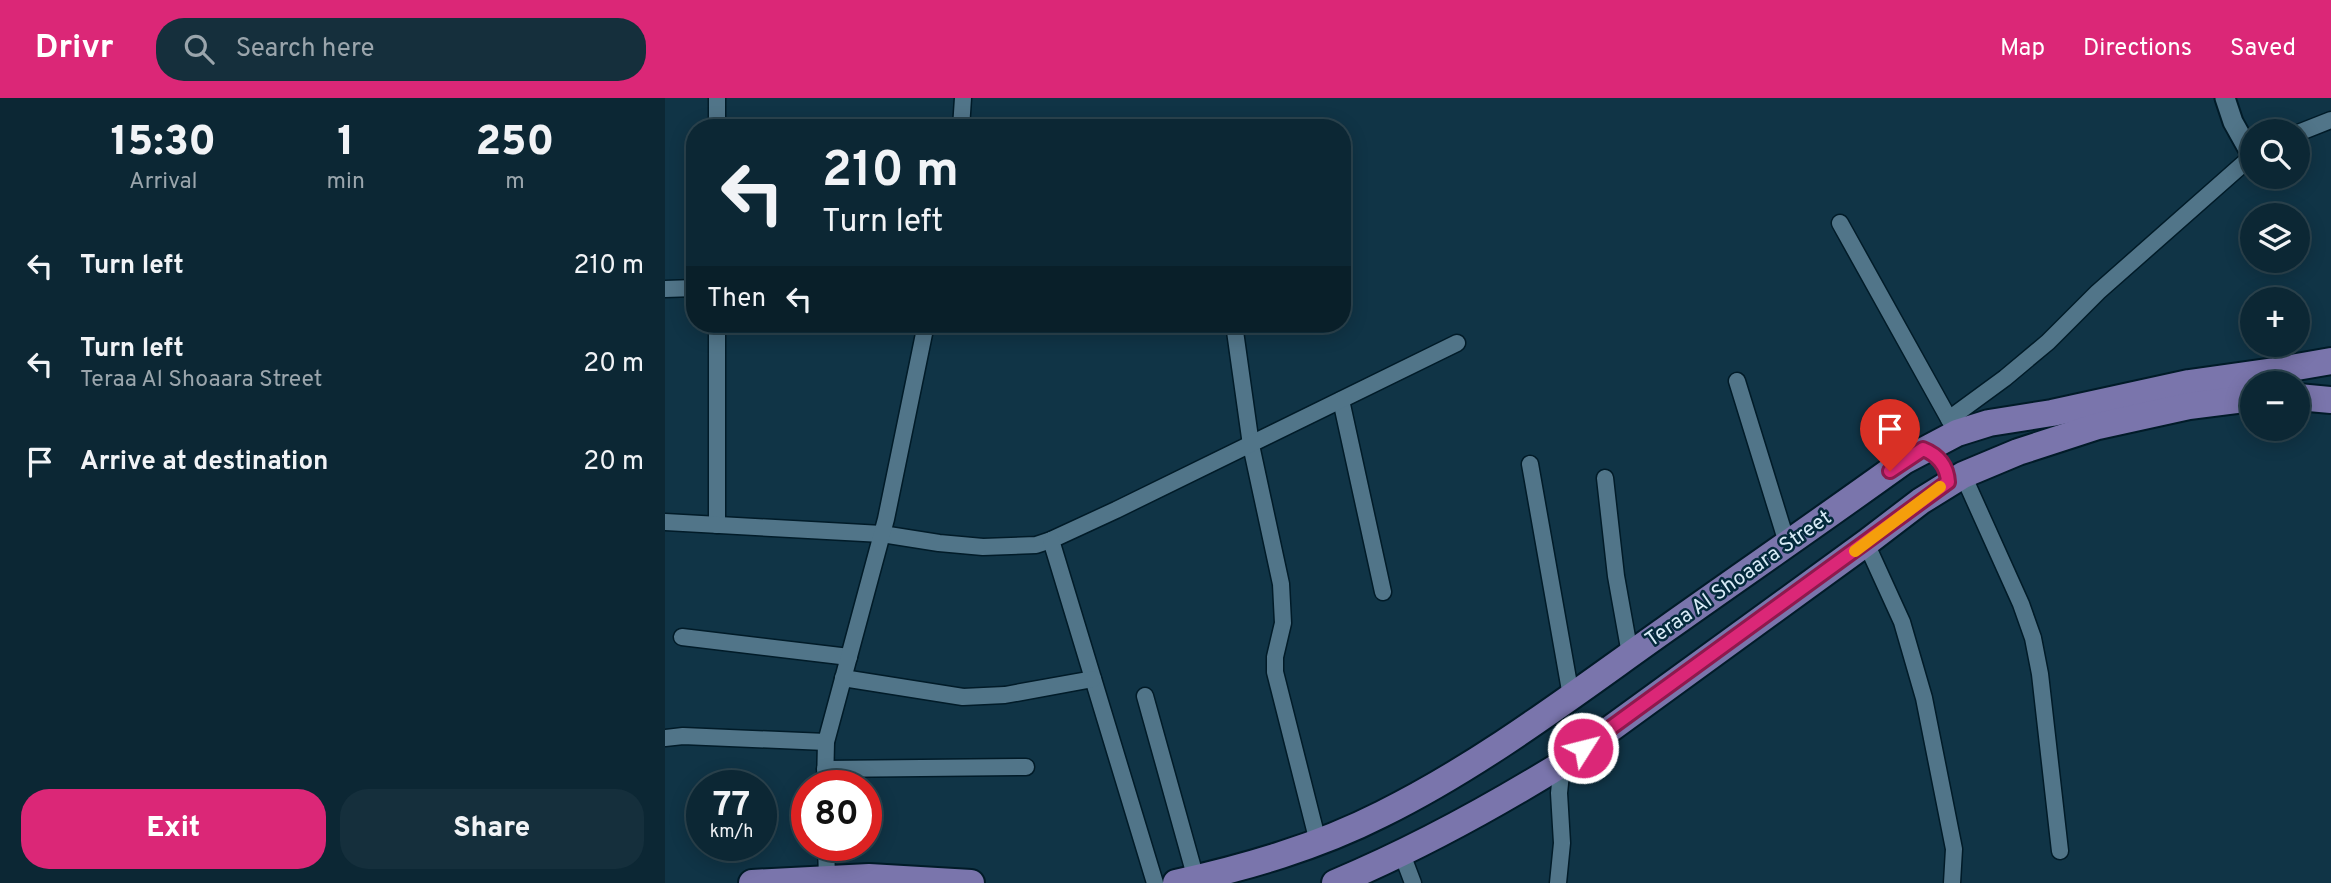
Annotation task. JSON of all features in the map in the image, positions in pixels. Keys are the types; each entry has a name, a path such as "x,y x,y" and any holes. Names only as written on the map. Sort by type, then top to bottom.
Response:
{"highway":[{"name":"Teraa Al Shoaara Street","path":"1186,881 1260,862 1318,842 1382,814 1445,779 1571,696 1953,426 1989,424 2189,383 2331,361"},
{"path":"2310,398 2331,400"},
{"path":"1335,883 1402,854 1562,764 1956,478 2098,426 2189,405 2240,399"},
{"path":"1989,424 1989,446 2000,460"},
{"path":"1923,449 1936,456 1948,475 1956,478"},
{"path":"1382,814 1402,854"},
{"path":"753,883 827,878 910,878 971,883"}],"street":[{"path":"717,98 717,119"},
{"path":"962,119 963,98"},
{"path":"2225,98 2240,135"},
{"path":"2310,128 2331,120"},
{"path":"1840,223 1953,426 1996,385 2048,342 2098,292 2240,167"},
{"path":"665,289 686,288"},
{"path":"717,333 717,525"},
{"path":"924,333 882,534 826,742 824,769 1025,767"},
{"path":"1235,333 1251,445 1283,603 1283,623 1275,657 1275,672 1318,842"},
{"path":"665,522 882,534 939,543 1021,547 1051,540 1457,343"},
{"path":"1737,381 1787,542"},
{"path":"1341,400 1383,592"},
{"path":"1530,464 1571,696"},
{"path":"1605,478 1616,576 1630,654"},
{"path":"1956,478 2021,604 2033,638 2040,674 2060,851"},
{"path":"1051,540 1155,883"},
{"path":"1866,543 1902,622 1924,698 1954,849 1952,883"},
{"path":"682,637 849,657"},
{"path":"843,678 963,697 1005,695 1093,679"},
{"path":"1145,696 1186,881"},
{"path":"665,738 684,736 826,742"},
{"path":"1558,883 1562,843 1559,793 1562,764"},
{"path":"1402,854 1413,883"},
{"path":"826,861 827,878"}],"slow traffic":[{"path":"1855,551 1940,487"}],"route":[{"path":"1583,748 1948,482 1948,475 1941,462 1923,449 1890,471"}]}
